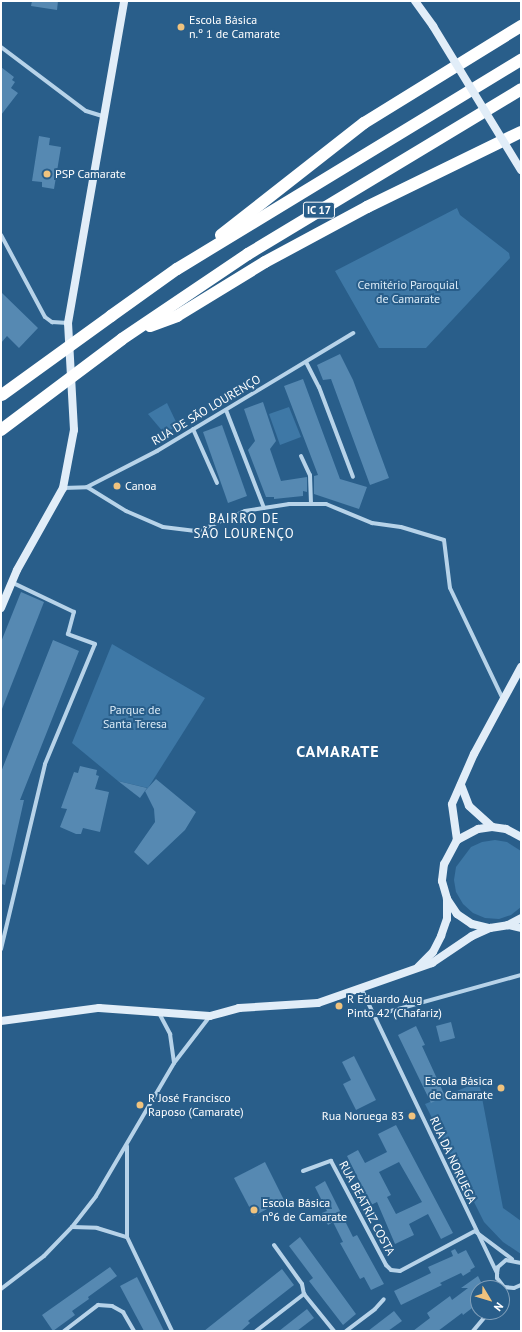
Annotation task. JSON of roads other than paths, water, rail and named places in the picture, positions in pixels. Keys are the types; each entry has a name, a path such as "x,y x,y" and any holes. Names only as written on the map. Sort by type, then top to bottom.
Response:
{"highway":[{"path":"177,269 364,122 521,26"},
{"name":"IC 17","path":"1,396 177,269 521,60"},
{"name":"IC 17","path":"1,430 122,339 255,250 521,89"},
{"path":"132,332 177,316 265,262 367,207 521,132"}],"street":[{"path":"1,608 11,582 63,488 74,430 68,323 102,116 124,1"},
{"path":"415,1 433,26 521,170"},
{"path":"1,47 86,111 102,116"},
{"path":"1,235 42,313 52,322 68,323"},
{"name":"RUA DE SÃO LOURENÇO","path":"63,488 87,487 194,429 353,333"},
{"path":"306,362 319,387 353,478"},
{"path":"226,410 264,508"},
{"path":"194,429 217,483"},
{"path":"301,456 310,475 311,504"},
{"path":"87,487 126,511 163,527 191,530 204,529 245,511 264,508 326,504 372,523 401,527 444,540 450,588 504,701"},
{"path":"1,949 45,764 95,644 68,634 74,612 11,582"},
{"path":"457,840 452,804 474,754 504,701 521,667"},
{"path":"461,785 469,806 492,827 520,835"},
{"path":"415,969 433,952 447,919 447,899 442,881 444,864 457,840 478,830 492,827"},
{"path":"447,899 457,914 467,920 490,928"},
{"path":"1,1020 99,1008 210,1016 239,1008 318,1003 362,990 432,963 472,936 490,928 508,925 521,918"},
{"path":"508,925 521,928"},
{"path":"373,1016 521,975"},
{"name":"RUA DA NORUEGA","path":"362,990 474,1231 499,1280"},
{"path":"158,1013 170,1034 174,1064"},
{"path":"1,1289 44,1256 72,1227 96,1196 174,1064 210,1016"},
{"path":"127,1145 127,1237 172,1331"},
{"name":"RUA BEATRIZ COSTA","path":"303,1171 331,1161 386,1265 392,1270 400,1271 474,1231"},
{"path":"72,1227 97,1228 127,1237"},
{"name":"RUA DA NORUEGA","path":"474,1231 512,1259 521,1263"},
{"path":"274,1245 302,1284 304,1294 334,1331"},
{"path":"496,1273 502,1263 512,1259"},
{"path":"510,1288 514,1288 521,1284"},
{"path":"256,1331 304,1294"},
{"path":"346,1331 375,1309 384,1299"},
{"path":"64,1331 98,1305 112,1306 123,1312 134,1331"},
{"path":"475,1330 483,1320"}],"place":[{"name":"Escola Básica n.º 1 de Camarate","path":"181,27"},
{"name":"PSP Camarate","path":"47,174"},
{"name":"Canoa","path":"117,486"},
{"name":"R Eduardo Aug Pinto 42 (Chafariz)","path":"339,1006"},
{"name":"Escola Básica de Camarate","path":"501,1088"},
{"name":"R José Francisco Raposo (Camarate)","path":"140,1105"},
{"name":"Rua Noruega 83","path":"412,1116"},
{"name":"Escola Básica nº6 de Camarate","path":"254,1210"}],"district":[{"name":"BAIRRO DE SÃO LOURENÇO","path":"244,528"},
{"name":"CAMARATE","path":"338,751"}],"park label":[{"name":"Cemitério Paroquial de Camarate","path":"408,292"},
{"name":"Parque de Santa Teresa","path":"135,717"}]}
